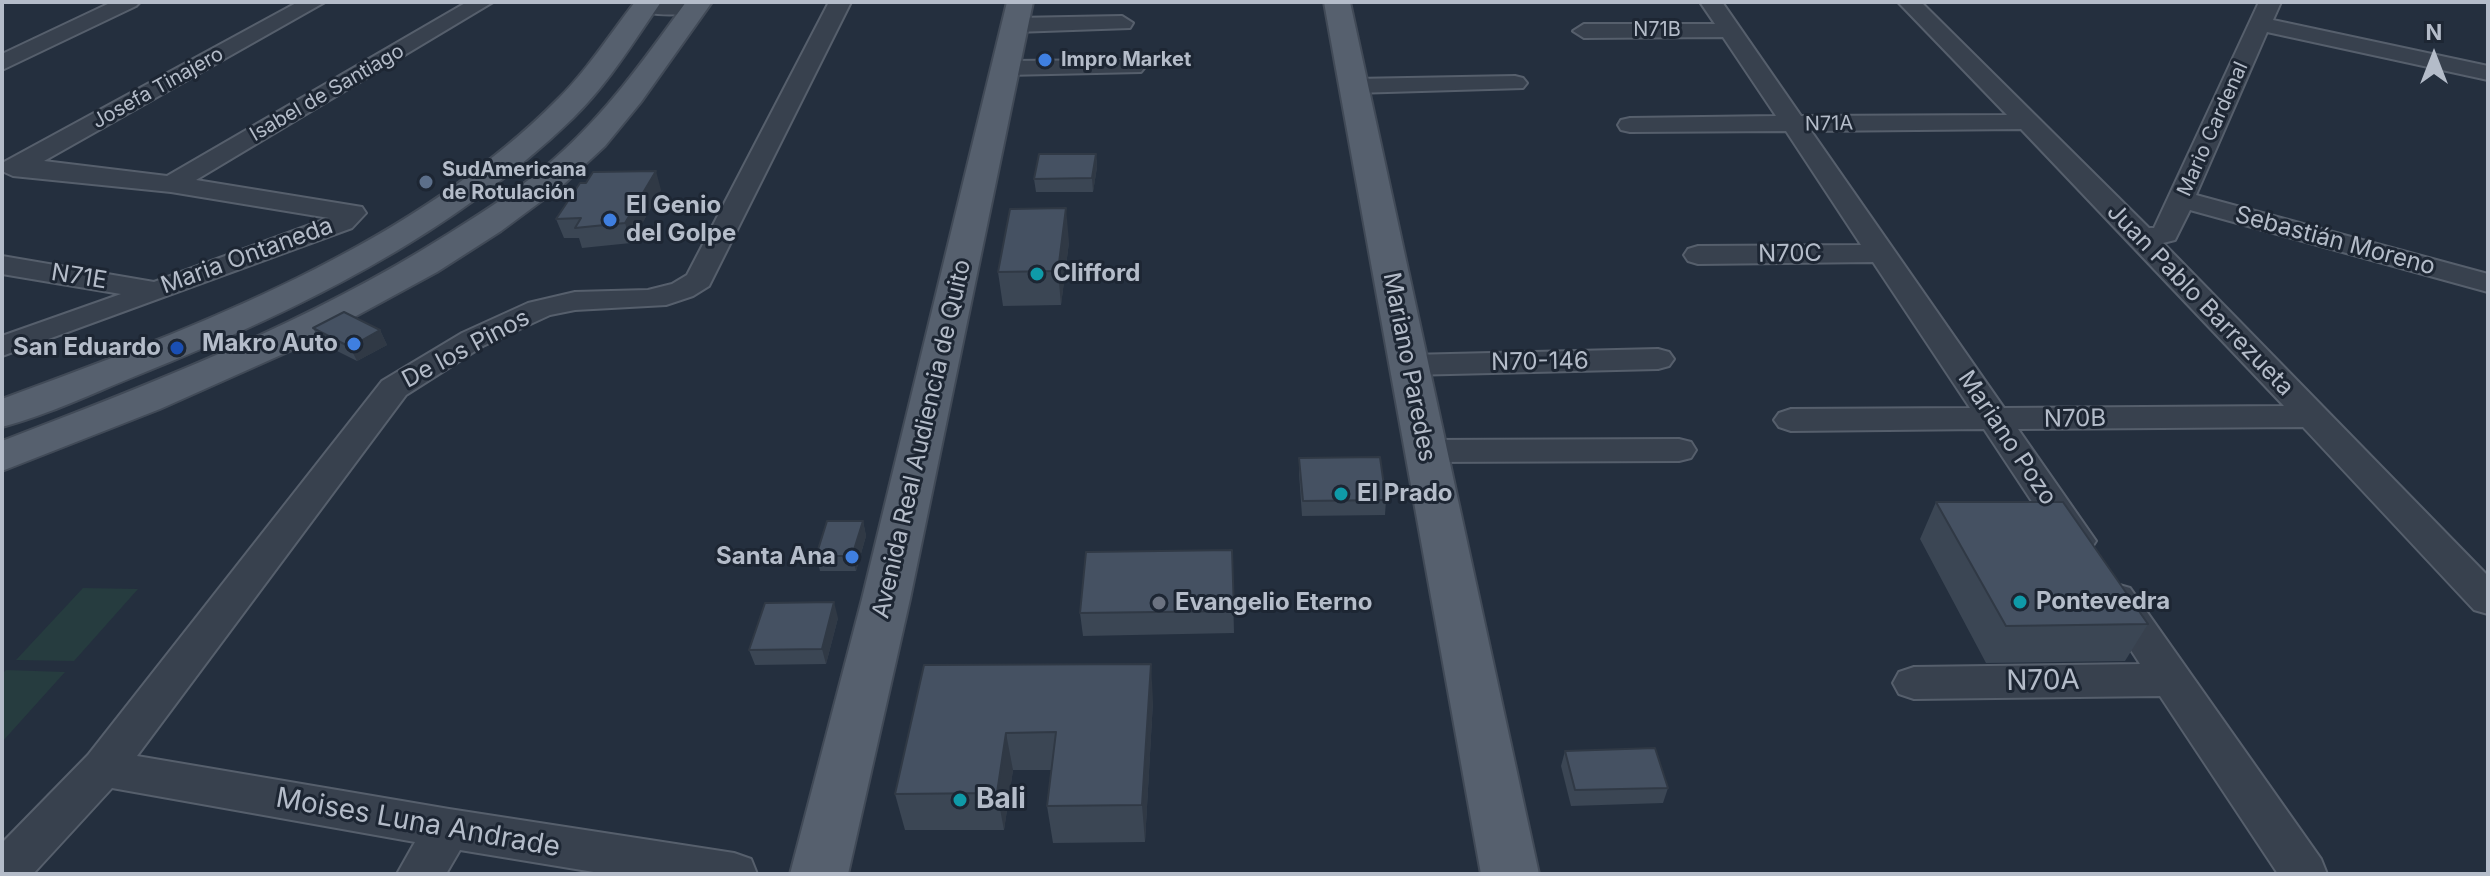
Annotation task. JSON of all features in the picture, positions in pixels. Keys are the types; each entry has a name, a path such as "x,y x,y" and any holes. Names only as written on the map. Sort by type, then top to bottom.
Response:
{"main road":[{"name":"Mariano Paredes","path":"1337,2 1415,365 1426,451 1510,874"},
{"path":"2,414 177,348 360,258 473,187 564,110 646,4"},
{"path":"2,457 183,384 429,264 553,177 618,112 697,4"},
{"name":"Avenida Real Audiencia de Quito","path":"819,874 886,599 1018,13"}],"street":[{"path":"2,63 129,2"},
{"name":"Josefa Tinajero","path":"10,170 314,2"},
{"name":"Isabel de Santiago","path":"171,184 482,2"},
{"name":"De los Pinos","path":"3,874 103,768 394,388 420,368 552,305 578,300 656,299 672,296 699,280 840,2"},
{"name":"Juan Pablo Barrezueta","path":"1909,2 2143,238 2488,600"},
{"path":"646,4 697,4"},
{"path":"1018,13 1122,23"},
{"path":"2266,13 2488,73"},
{"name":"Mario Cardenal","path":"2143,238 2165,234 2266,13"},
{"name":"N71B","path":"1584,31 1720,16"},
{"name":"Mariano Pozo","path":"1720,16 2304,874"},
{"path":"1006,68 1133,67"},
{"path":"1354,86 1515,83"},
{"name":"N71A","path":"1630,125 2029,122"},
{"name":"Maria Ontaneda","path":"2,347 329,228 352,213 171,184 10,170"},
{"name":"Sebastián Moreno","path":"2181,199 2488,283"},
{"name":"N70C","path":"1698,255 1882,253"},
{"name":"N71E","path":"2,265 155,290"},
{"name":"N70-146","path":"1415,365 1658,359"},
{"name":"N70B","path":"1791,420 2311,416"},
{"path":"1426,451 1679,450"},
{"name":"N70A","path":"1914,683 2172,680"},
{"name":"Moises Luna Andrade","path":"103,768 449,829 734,874"},
{"path":"420,874 449,829"}],"green space":[{"path":"83,588 138,589 74,661 16,660"},
{"path":"6,670 65,672 2,742 2,674"}],"building":[{"path":"1039,154 1096,154 1092,178 1034,179"},
{"path":"656,171 625,223 575,228 581,218 556,219 580,183 586,183 593,172"},
{"path":"1066,208 1058,271 998,272 1010,209"},
{"path":"344,312 380,330 350,347 313,328"},
{"name":"El Prado","path":"1380,457 1386,500 1303,501 1299,458"},
{"path":"1936,502 2063,502 2148,624 2006,626"},
{"path":"827,521 863,521 852,556 816,556"},
{"name":"Evangelio Eterno","path":"1232,550 1234,611 1080,613 1086,552"},
{"path":"834,602 822,649 749,650 765,603"},
{"name":"Bali","path":"1151,664 1142,805 1047,806 1056,732 1006,733 997,793 895,794 924,665"},
{"path":"1655,748 1668,788 1575,790 1565,751"}],"place":[{"name":"Impro Market","path":"1045,60"},
{"name":"SudAmericana de Rotulación","path":"426,182"},
{"name":"El Genio del Golpe","path":"610,220"},
{"name":"Clifford","path":"1037,274"},
{"name":"Makro Auto","path":"354,344"},
{"name":"San Eduardo","path":"177,348"},
{"name":"El Prado","path":"1341,494"},
{"name":"Santa Ana","path":"852,557"},
{"name":"Pontevedra","path":"2020,602"},
{"name":"Evangelio Eterno","path":"1159,603"},
{"name":"Bali","path":"960,800"}]}
